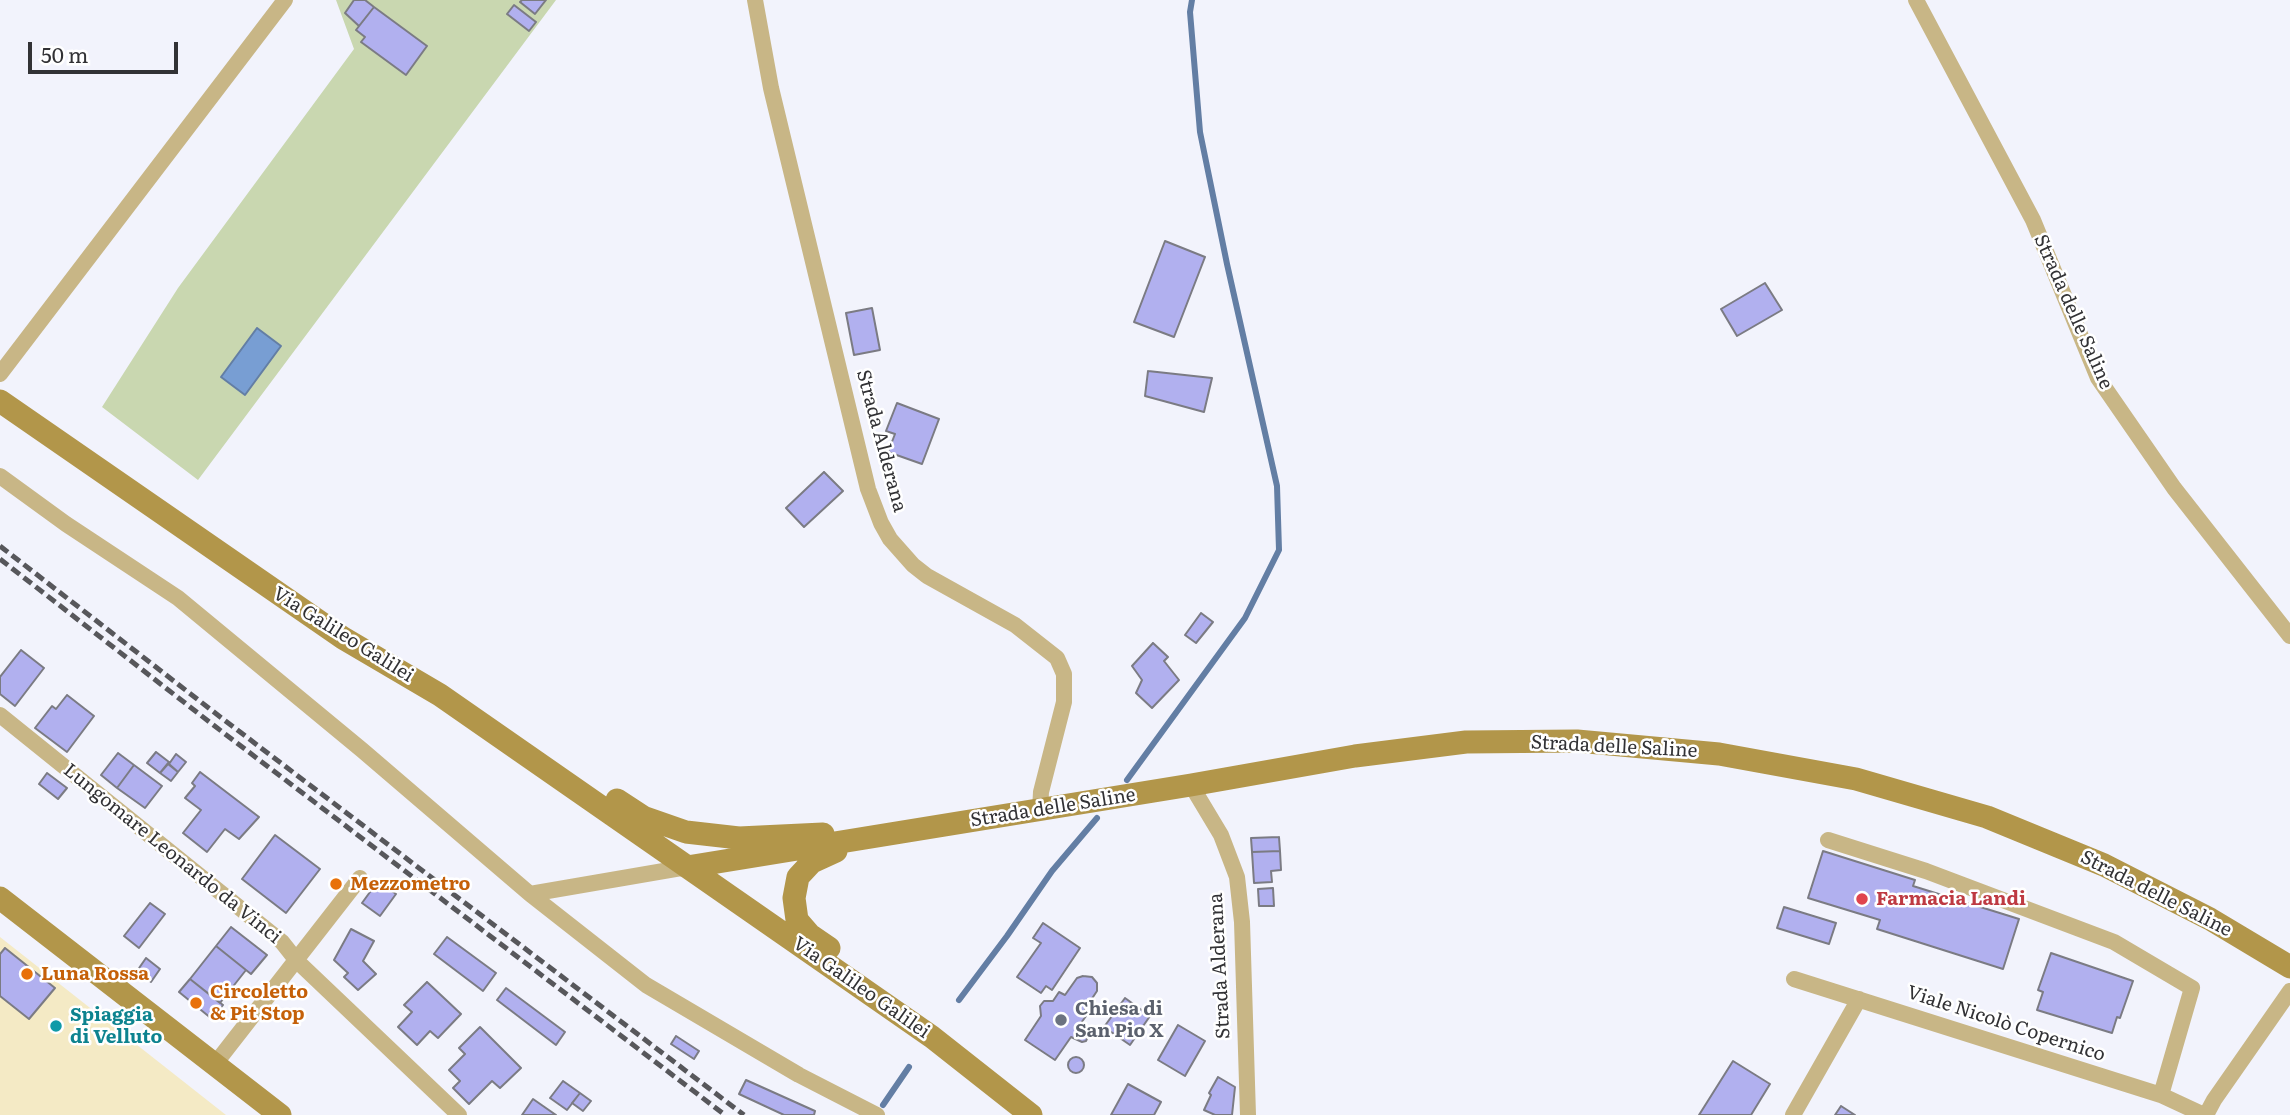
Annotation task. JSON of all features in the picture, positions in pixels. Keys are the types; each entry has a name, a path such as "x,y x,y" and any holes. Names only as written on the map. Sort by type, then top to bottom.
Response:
{"street":[{"path":"0,374 285,0"},
{"name":"Strada Alderana","path":"755,0 775,101 868,489 881,523 895,545 913,565 927,576 1015,625 1057,658 1064,674 1063,702 1041,792 1040,810"},
{"name":"Strada delle Saline","path":"1916,0 2033,220 2098,378 2174,488 2290,636"},
{"name":"Via Galileo Galilei","path":"0,401 343,638 440,695 932,1037 1031,1115"},
{"path":"0,476 66,524 178,598 530,894 646,985 799,1075 877,1115"},
{"name":"Strada delle Saline","path":"440,695 494,714 643,817 686,832 738,838 817,833 861,840"},
{"name":"Lungomare Leonardo da Vinci","path":"0,715 282,942 297,961 459,1115"},
{"name":"Strada delle Saline","path":"687,867 1355,756 1466,742 1577,741 1719,754 1856,779 1987,817 2104,865 2210,919 2290,967"},
{"name":"Strada Alderana","path":"1191,785 1221,835 1237,877 1242,922 1248,1115"},
{"path":"1828,839 1926,871 2114,942 2192,988 2161,1095"},
{"name":"Strada delle Saline","path":"861,840 812,862 798,877 794,898 797,920 810,935 902,999 932,1037"},
{"path":"530,894 687,867"},
{"path":"215,1064 360,878"},
{"path":"0,898 280,1115"},
{"name":"Viale Nicolò Copernico","path":"1794,979 2161,1095 2205,1115"},
{"path":"2205,1115 2290,991"},
{"path":"1793,1115 1859,999"}],"green space":[{"path":"336,0 556,0 198,480 102,407 178,288 354,49"}],"sand":[{"name":"Spiaggia di Velluto","path":"0,937 226,1115 0,1115"}],"water":[{"path":"257,328 281,346 245,395 221,377"}],"building":[{"path":"354,0 365,0 374,7 359,26 345,13"},
{"path":"546,0 535,14 520,2"},
{"path":"514,5 536,22 529,31 507,14"},
{"path":"374,7 427,46 406,75 361,42 365,37 356,30"},
{"path":"1165,241 1205,257 1174,337 1134,322"},
{"path":"1765,283 1782,310 1737,336 1721,309"},
{"path":"872,308 880,350 854,355 846,313"},
{"path":"1148,371 1212,378 1204,412 1145,396"},
{"path":"897,403 939,419 922,464 888,452 895,434 886,431"},
{"path":"824,472 843,491 804,527 786,508"},
{"path":"1201,613 1213,622 1196,643 1185,635"},
{"path":"1153,643 1168,657 1164,661 1179,680 1152,708 1136,693 1142,680 1132,666"},
{"path":"21,650 44,668 15,706 0,694 0,677"},
{"path":"67,695 94,716 67,752 35,728 52,706 56,709"},
{"path":"156,752 169,762 160,773 147,763"},
{"path":"118,753 134,765 117,788 101,775"},
{"path":"176,754 186,762 178,772 169,764"},
{"path":"168,764 178,772 171,781 160,773"},
{"path":"134,765 162,786 145,808 117,788"},
{"path":"200,772 259,817 239,839 225,829 207,852 183,833 201,810 185,798 195,786 192,783"},
{"path":"47,773 67,788 58,799 39,784"},
{"path":"275,835 320,869 286,913 242,879"},
{"path":"1279,837 1280,851 1252,852 1251,838"},
{"path":"1280,851 1281,870 1271,871 1272,882 1254,883 1252,852"},
{"path":"1823,851 1915,880 1913,886 2019,919 2003,969 1877,929 1880,920 1808,898"},
{"path":"378,881 396,894 380,916 362,903"},
{"path":"1273,888 1274,906 1259,906 1258,889"},
{"path":"150,903 165,914 139,948 124,936"},
{"path":"1784,907 1836,923 1829,944 1777,928"},
{"path":"1043,923 1080,948 1052,990 1046,986 1041,993 1017,977 1041,943 1033,938"},
{"path":"231,927 267,955 251,974 216,946"},
{"path":"351,929 374,941 363,961 376,974 358,990 344,977 348,973 334,960"},
{"path":"447,937 496,973 483,991 434,954"},
{"path":"216,946 246,970 220,1003 190,979"},
{"path":"5,948 55,988 29,1019 0,996 0,954"},
{"path":"2051,953 2133,981 2112,1033 2037,1010 2043,992 2038,990"},
{"path":"146,958 160,969 151,982 137,971"},
{"name":"Chiesa di San Pio X","path":"1092,977 1097,983 1097,991 1085,1009 1089,1012 1081,1023 1089,1034 1086,1041 1082,1042 1071,1037 1055,1060 1025,1040 1041,1016 1040,1006 1044,1001 1053,1001 1059,992 1065,995 1077,978"},
{"path":"190,979 223,1005 212,1019 179,992"},
{"path":"427,982 461,1014 438,1038 430,1031 417,1045 398,1027 412,1012 404,1005"},
{"path":"506,988 565,1032 556,1045 497,1000"},
{"path":"1125,998 1150,1016 1130,1045 1104,1027"},
{"path":"1178,1025 1205,1041 1185,1076 1158,1060"},
{"path":"480,1027 521,1068 500,1088 492,1081 469,1104 453,1088 460,1081 449,1070 465,1054 459,1048"},
{"path":"676,1036 699,1051 694,1059 671,1044"},
{"name":"Chiesa di San Pio X","path":"1076,1057 1082,1059 1082,1071 1076,1073 1070,1071 1068,1065 1070,1059"},
{"path":"1733,1061 1770,1084 1751,1115 1699,1115"},
{"path":"1218,1077 1235,1087 1232,1115 1215,1115 1204,1110"},
{"path":"746,1080 815,1111 814,1115 784,1115 739,1094"},
{"path":"563,1081 580,1093 567,1110 550,1098"},
{"path":"1128,1084 1161,1102 1154,1115 1111,1115"},
{"path":"580,1093 591,1101 583,1111 572,1103"},
{"path":"533,1099 556,1115 522,1115"},
{"path":"1841,1106 1855,1115 1835,1115"}],"waterway":[{"path":"1127,780 1245,618 1279,550 1277,486 1200,132 1190,12 1192,0"},
{"path":"959,1000 1052,871 1097,818"},
{"path":"883,1105 909,1067"}],"railway":[{"path":"0,546 744,1115"},
{"path":"0,559 725,1115"}],"place":[{"name":"Mezzometro","path":"336,884"},
{"name":"Farmacia Landi","path":"1862,899"},
{"name":"Luna Rossa","path":"27,974"},
{"name":"Circoletto & Pit Stop","path":"196,1003"},
{"name":"Chiesa di San Pio X","path":"1061,1020"},
{"name":"Spiaggia di Velluto","path":"56,1026"}]}
